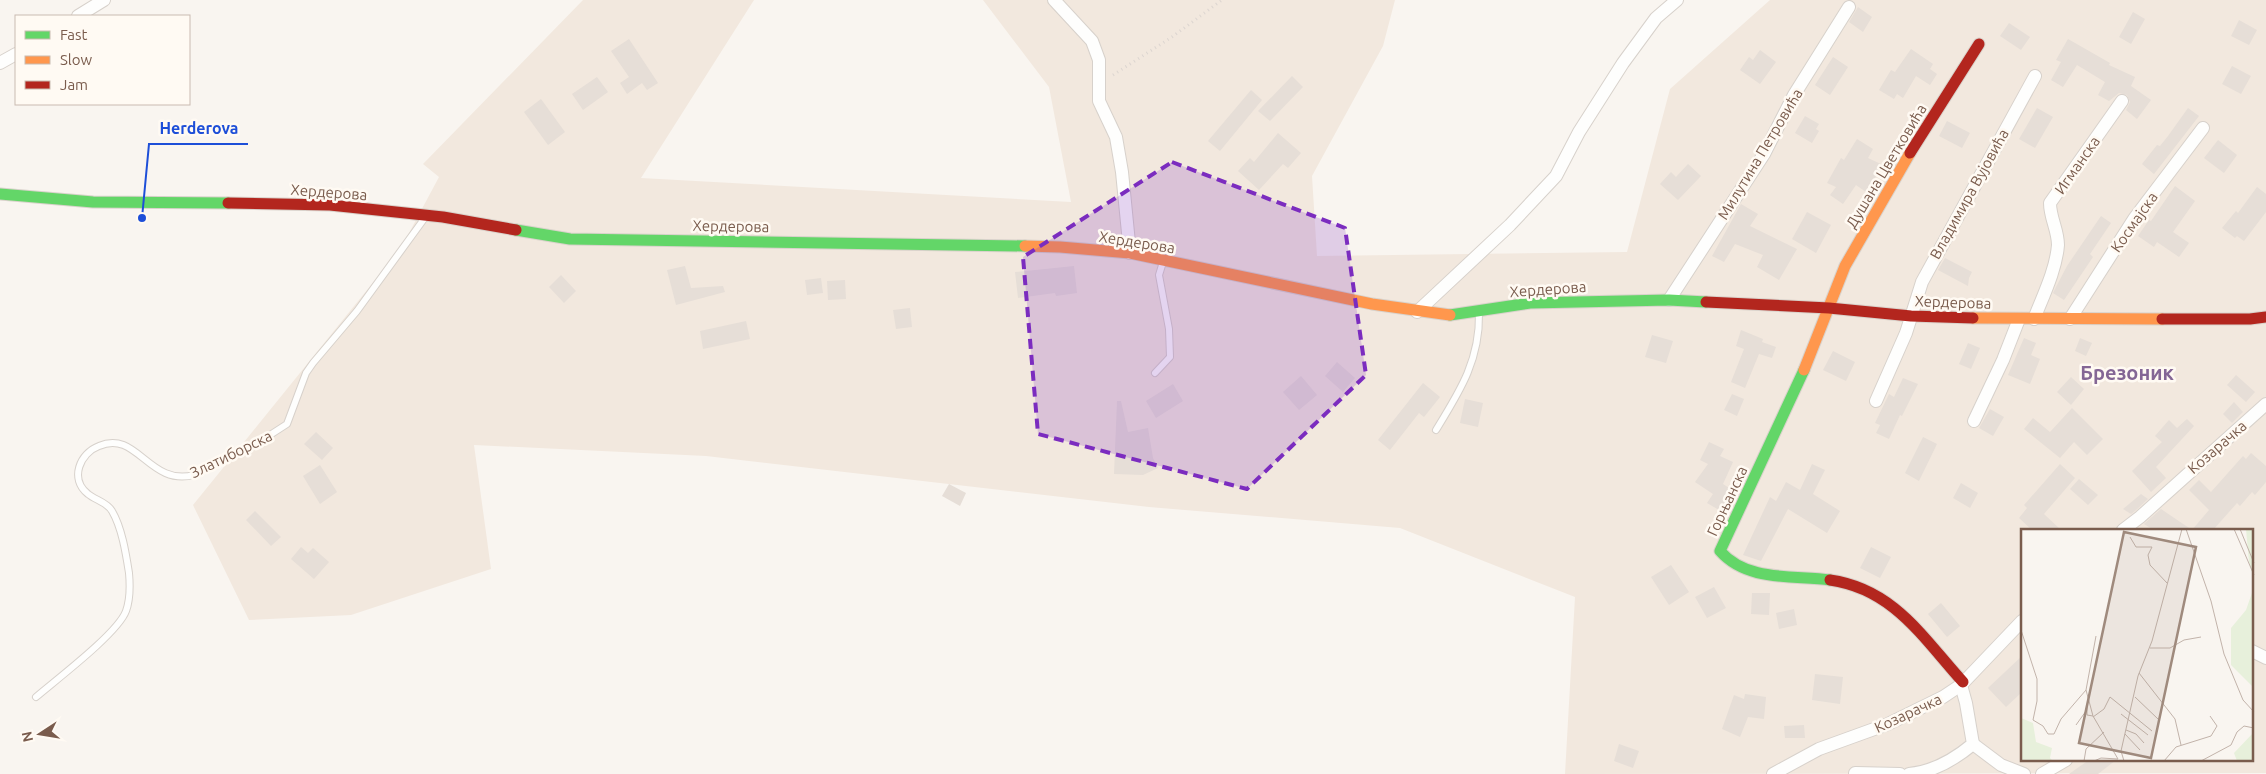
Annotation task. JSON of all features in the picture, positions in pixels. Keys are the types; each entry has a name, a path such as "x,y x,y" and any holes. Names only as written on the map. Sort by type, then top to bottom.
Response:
{"street":[{"path":"80,15 104,0"},
{"path":"1054,0 1092,41 1099,60 1098,101 1116,137 1122,172 1130,253"},
{"path":"1417,312 1510,225 1556,176 1579,132 1623,62 1656,18 1676,0"},
{"name":"Милутина Петровића","path":"1669,300 1764,154 1794,95 1849,8"},
{"name":"Душана Цветковића","path":"1828,308 1842,272 1879,205 1979,44"},
{"path":"0,63 15,55"},
{"name":"Владимира Вујовића","path":"1876,401 1906,334 1922,282 2035,76"},
{"name":"Игманска","path":"2034,319 2050,276 2058,245 2056,229 2050,216 2050,203 2122,101"},
{"name":"Космајска","path":"2070,319 2134,219 2203,128"},
{"name":"Хердерова","path":"0,194 93,202 330,205 426,216 570,239 1060,247 1130,253 1417,312 1448,315 1530,302 1669,300 1828,308 1911,316 2019,319 2250,319 2266,317"},
{"name":"Горњанска","path":"1828,308 1794,394 1720,551 1724,559 1742,567 1781,577 1838,581 1863,589 1890,605 1916,626 1962,684"},
{"path":"1974,421 2003,360 2019,319"},
{"name":"Козарачка","path":"2124,529 2266,404"},
{"name":"Козарачка","path":"1773,774 1819,749 1888,724 1924,708 1962,684 2021,622"},
{"path":"2254,651 2266,658"},
{"path":"1962,684 1973,744 2001,765 2024,774"},
{"path":"1909,774 1925,773 1950,760 1973,744"},
{"path":"2042,774 2063,762"},
{"path":"1855,773 1900,774"}],"lane":[{"name":"Златиборска","path":"36,697 104,638 126,611 129,598 129,574 116,518 111,508 86,493 79,480 80,460 87,452 100,445 114,442 125,445 166,475 186,477 194,475 280,430 291,417 306,373 357,311 426,216"},
{"path":"1155,373 1170,357 1169,329 1159,275 1163,260"},
{"path":"1436,430 1463,386 1475,354 1480,331 1479,311"}],"path":[{"path":"1099,83 1172,37 1222,0"}],"highlighted area":[{"path":"1172,162 1345,228 1366,375 1247,489 1038,434 1023,257"}],"shaded area":[{"path":"583,0 754,0 641,178 1071,202 1049,87 983,0 1395,0 1383,46 1312,176 1317,256 1627,252 1670,89 1770,0 2266,0 2266,773 1565,774 1575,597 1400,528 1149,507 706,456 474,445 491,569 351,615 249,620 193,505 401,248 439,177 423,164"}],"building":[{"path":"1858,7 1872,17 1863,32 1849,22"},
{"path":"2133,12 2145,19 2131,44 2119,37"},
{"path":"2239,20 2257,30 2249,45 2231,36"},
{"path":"2009,23 2030,37 2021,50 2000,36"},
{"path":"629,39 658,83 647,90 642,83 627,94 620,83 629,77 611,51"},
{"path":"2068,39 2110,63 2109,65 2135,77 2131,86 2151,100 2137,119 2126,110 2130,102 2127,95 2119,93 2109,101 2098,95 2105,82 2077,65 2063,87 2051,80 2061,62 2056,60"},
{"path":"1911,49 1933,64 1930,69 1937,74 1930,85 1916,76 1903,98 1897,94 1894,99 1879,90 1891,70 1895,72"},
{"path":"1760,50 1776,62 1760,84 1740,70 1749,57 1753,60"},
{"path":"1833,57 1848,67 1830,95 1815,85"},
{"path":"2232,66 2251,76 2241,94 2222,84"},
{"path":"1292,76 1303,87 1270,121 1258,111"},
{"path":"597,77 608,92 583,110 572,94"},
{"path":"1251,90 1262,100 1220,151 1208,141"},
{"path":"541,99 565,132 548,145 524,112"},
{"path":"2037,108 2053,117 2035,148 2019,139"},
{"path":"2188,108 2199,116 2154,174 2142,164 2157,145 2160,146"},
{"path":"1805,116 1819,124 1816,129 1819,131 1812,143 1795,133"},
{"path":"1947,121 1970,133 1962,148 1939,136"},
{"path":"1278,133 1301,153 1288,168 1283,164 1259,190 1238,171 1250,158 1254,162"},
{"path":"1857,139 1873,149 1868,158 1883,165 1866,192 1856,185 1843,204 1830,195 1836,187 1827,183 1841,158 1844,160"},
{"path":"2218,140 2237,155 2224,173 2204,158"},
{"path":"1688,164 1701,176 1678,200 1660,184 1671,172 1676,177"},
{"path":"2175,186 2195,201 2173,232 2189,243 2179,257 2157,242 2154,247 2138,236 2149,220 2151,221"},
{"path":"2257,187 2266,194 2266,212 2244,241 2237,236 2235,238 2222,228 2236,211 2238,213"},
{"path":"1741,204 1758,214 1750,226 1797,249 1779,280 1757,267 1763,255 1735,244 1724,262 1712,256"},
{"path":"1807,212 1831,225 1816,253 1792,239"},
{"path":"2101,216 2111,223 2090,254 2093,257 2064,300 2053,293 2067,266"},
{"path":"1945,258 1972,272 1968,286 1938,270"},
{"path":"685,266 691,288 723,286 725,292 676,305 667,270"},
{"path":"1074,266 1077,293 1056,296 1055,293 1018,298 1015,272"},
{"path":"561,275 576,291 564,303 549,287"},
{"path":"821,278 823,293 807,295 805,280"},
{"path":"845,280 846,299 828,300 827,281"},
{"path":"910,308 912,327 896,329 893,310"},
{"path":"746,321 750,339 703,349 700,331"},
{"path":"1741,330 1763,339 1762,342 1776,347 1772,358 1759,354 1745,388 1731,382 1744,349 1736,346"},
{"path":"1652,335 1673,341 1666,363 1645,357"},
{"path":"2024,338 2036,343 2031,355 2040,359 2030,384 2008,375"},
{"path":"2080,338 2092,343 2086,356 2075,351"},
{"path":"1968,343 1980,348 1971,369 1959,364"},
{"path":"1833,351 1855,362 1846,381 1823,370"},
{"path":"1337,362 1355,378 1343,392 1325,376"},
{"path":"2236,375 2255,392 2246,402 2227,385"},
{"path":"1301,376 1317,395 1299,410 1283,392"},
{"path":"2071,377 2084,389 2071,405 2057,392"},
{"path":"1903,378 1918,384 1889,439 1876,433 1880,425 1875,423 1889,394 1894,397"},
{"path":"1423,383 1440,397 1424,417 1419,413 1390,450 1378,440"},
{"path":"1173,384 1183,401 1156,418 1146,401"},
{"path":"1732,394 1744,399 1737,416 1724,410"},
{"path":"1465,399 1483,403 1478,427 1460,423"},
{"path":"1117,401 1121,401 1128,432 1148,428 1153,458 1158,468 1143,475 1114,474"},
{"path":"2234,402 2243,412 2232,423 2223,414"},
{"path":"2072,408 2103,439 2087,455 2074,442 2060,458 2024,429 2033,418 2050,432"},
{"path":"1990,409 2004,417 1993,436 1979,428"},
{"path":"2187,419 2194,426 2156,467 2166,478 2151,492 2132,471 2162,442 2155,436 2169,420 2177,428"},
{"path":"316,432 333,448 322,460 304,444"},
{"path":"1923,437 1937,444 1919,481 1905,473"},
{"path":"1709,442 1724,449 1720,456 1733,462 1723,484 1735,492 1728,507 1723,503 1719,510 1707,503 1713,494 1695,482 1708,464 1700,460"},
{"path":"2251,453 2266,466 2266,482 2255,495 2252,492 2240,506 2237,503 2214,529 2193,529 2209,510 2189,490 2199,480 2211,492 2243,456 2246,459"},
{"path":"1812,464 1825,470 1813,494 1840,511 1827,533 1788,509 1761,561 1743,555 1770,497 1776,501 1786,482 1800,490"},
{"path":"2060,464 2075,478 2044,514 2060,529 2031,529 2019,518 2027,508 2024,505"},
{"path":"320,465 337,492 320,504 303,476"},
{"path":"2079,479 2098,495 2088,505 2070,489"},
{"path":"1961,483 1978,493 1970,508 1953,498"},
{"path":"949,484 966,493 960,506 942,496"},
{"path":"2141,494 2148,499 2135,511 2131,514 2123,509"},
{"path":"2161,509 2191,529 2152,529 2144,524"},
{"path":"255,511 281,537 271,546 246,520"},
{"path":"301,547 308,553 313,548 329,562 314,579 291,559"},
{"path":"1871,547 1891,557 1880,578 1860,568"},
{"path":"1671,565 1689,592 1669,605 1651,577"},
{"path":"1714,587 1726,608 1707,618 1695,597"},
{"path":"1752,593 1770,593 1769,615 1751,614"},
{"path":"1941,603 1960,626 1947,637 1928,614"},
{"path":"1794,609 1797,625 1779,629 1776,613"},
{"path":"2021,657 2021,693 2006,707 1988,688"},
{"path":"1815,674 1843,677 1840,704 1812,700"},
{"path":"1745,694 1766,697 1764,719 1748,717 1740,737 1722,729 1734,695 1744,699"},
{"path":"1804,725 1805,738 1785,738 1784,726"},
{"path":"1619,744 1639,751 1633,768 1614,761"},
{"path":"2086,762 2113,762 2098,774 2069,774"}],"traffic: fast":[{"path":"0,194 93,202 228,203"},
{"path":"516,230 570,239 1025,246"},
{"path":"1450,315 1530,303 1669,300 1706,302"},
{"path":"1804,370 1720,551 1731,561 1743,568 1757,572 1786,577 1830,580"}],"traffic: slow":[{"path":"1804,370 1845,266 1910,153"},
{"path":"1025,246 1130,253 1372,304 1450,315"},
{"path":"1973,318 2162,319"}],"traffic: jam":[{"path":"1910,153 1979,44"},
{"path":"228,203 330,205 443,217 516,230"},
{"path":"1706,302 1829,308 1911,316 1973,318"},
{"path":"2162,319 2250,319 2266,317"},
{"path":"1830,580 1852,585 1890,605 1906,618 1963,682"}],"place":[{"name":"Herderova","path":"142,218"}],"district":[{"name":"Брезоник","path":"2127,372"}]}
